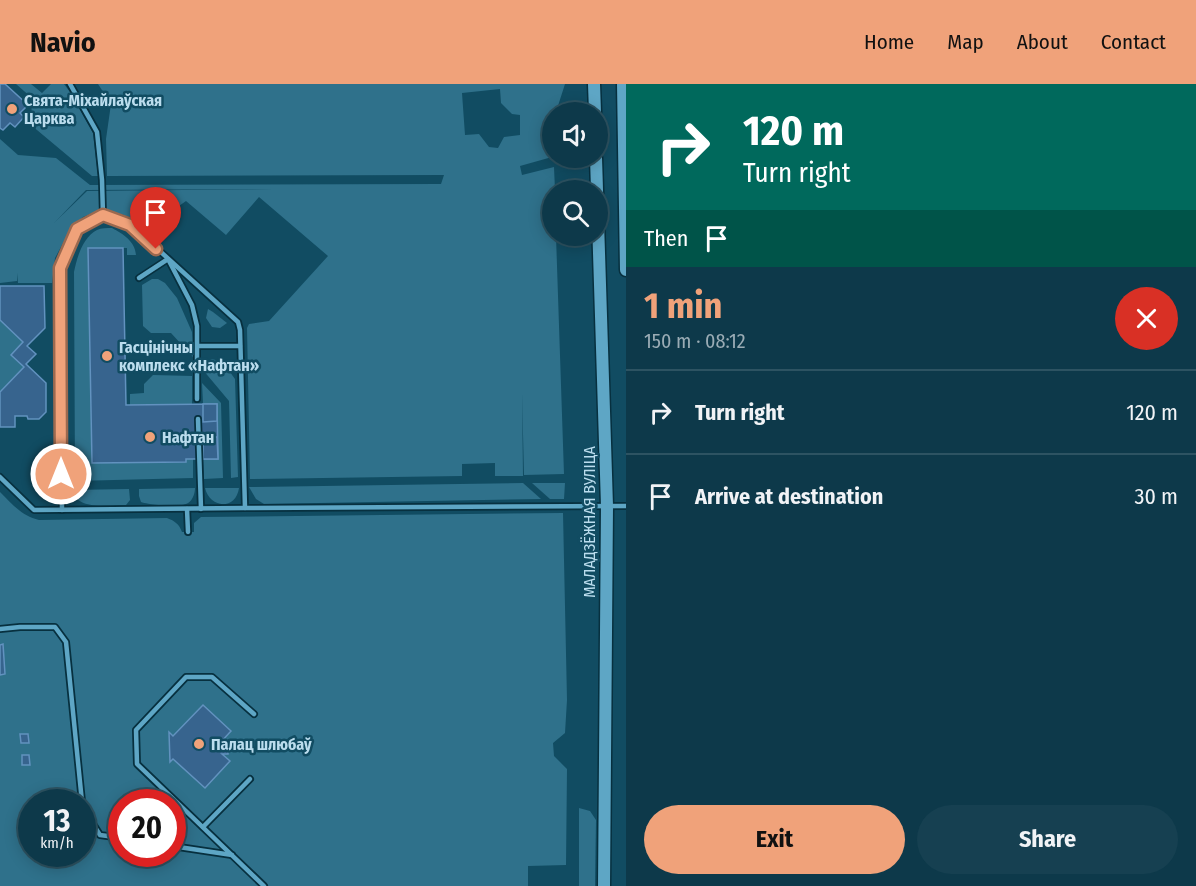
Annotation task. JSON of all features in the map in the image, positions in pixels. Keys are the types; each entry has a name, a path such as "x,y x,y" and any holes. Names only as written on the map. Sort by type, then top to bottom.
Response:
{"main road":[{"path":"594,84 595,102"},
{"path":"622,84 626,270"},
{"name":"МАЛАДЗЁЖНАЯ ВУЛІЦА","path":"596,168 607,506 604,886"}],"lane":[{"path":"70,84 97,132 103,215"},
{"path":"62,510 60,268 77,229 103,215 130,225 238,322 244,508"},
{"path":"139,278 168,259"},
{"path":"168,259 192,305 197,326 197,399"},
{"path":"198,346 240,346"},
{"path":"198,419 201,509"},
{"path":"0,477 34,510 626,506"},
{"path":"187,509 188,532"},
{"path":"0,629 55,627 66,642 80,789"},
{"path":"254,714 212,677 186,676 135,729 137,764 264,886"},
{"path":"203,827 250,779"},
{"path":"96,828 100,835 108,836"},
{"path":"186,848 232,855"}],"shaded area":[{"path":"16,84 31,84 42,93 51,84 64,84 93,133 98,176 92,176 31,125 32,98"},
{"path":"98,84 565,84 559,102 542,102 542,160 520,166 522,175 554,168 555,180 542,180 542,246 556,246 564,474 524,475 522,393 523,476 495,476 495,463 462,464 462,476 250,479 247,328 249,324 269,321 328,256 259,197 226,235 186,201 144,231 124,215 102,209 83,217 70,230 55,258 52,283 18,283 17,273 17,281 0,283 0,139 18,155 56,158 90,185 441,184 444,175 107,176 106,139 111,104","holes":["500,89 501,103 512,114 520,115 520,135 504,137 498,148 489,147 479,134 465,135 462,93","274,189 87,191 54,223 86,190"]},
{"path":"112,228 131,242 136,255 127,255 127,248 88,248 92,463 185,462 186,459 193,459 193,478 75,481 74,272 79,254 88,237 99,229"},
{"path":"152,279 165,283 177,298 192,332 193,357 171,333 151,333 143,326 142,285"},
{"path":"208,309 227,323 220,328 212,327 206,318"},
{"path":"0,320 23,342 11,355 24,367 0,392"},
{"path":"212,359 223,364 235,379 238,477 231,478 229,401 203,370 206,362"},
{"path":"153,375 192,376 192,404 130,405 130,394 144,393 144,384"},
{"path":"202,383 221,403 223,478 204,479 203,459 218,458 217,404 203,404"},
{"path":"523,483 541,499 264,504 256,499 249,487"},
{"path":"532,483 565,483 564,499 550,499"},
{"path":"195,488 191,500 182,505 145,503 141,502 139,496 139,489"},
{"path":"205,488 239,488 233,500 223,504 212,500"},
{"path":"129,489 130,500 126,505 103,506 80,501 71,490"},
{"path":"0,492 22,513 39,520 167,518 176,523 182,532 194,532 194,523 201,517 563,513 567,700 565,733 553,743 554,756 567,769 566,865 528,866 528,886 0,886"},
{"path":"579,808 590,811 596,820 595,886 579,886"}],"building":[{"name":"Свята-Міхайлаўская Царква","path":"0,84 5,84 28,105 20,113 24,117 15,127 10,123 3,130 0,128"},
{"name":"Гасцінічны комплекс «Нафтан»","path":"88,248 123,248 126,405 217,404 218,459 186,459 186,462 92,463"},
{"path":"0,286 44,286 45,328 27,346 36,354 26,364 46,383 46,412 39,419 15,416 15,427 0,427 0,392 24,367 11,355 23,342 0,320"},
{"path":"203,404 217,404 217,421 203,422"},
{"path":"203,437 217,437 218,459 203,459"},
{"path":"3,644 5,674 0,675 0,645"},
{"name":"Палац шлюбаў","path":"203,705 231,731 221,742 228,741 228,754 222,754 230,761 205,788 173,759 170,762 169,732 173,736"},
{"path":"20,734 28,734 29,743 21,743"},
{"path":"22,755 29,755 30,765 22,765"}],"place":[{"name":"Свята-Міхайлаўская Царква","path":"12,109"},
{"name":"Гасцінічны комплекс «Нафтан»","path":"107,356"},
{"name":"Нафтан","path":"150,437"},
{"name":"Палац шлюбаў","path":"199,744"}],"route":[{"path":"61,474 60,268 77,229 103,215 130,225 156,249"}]}
